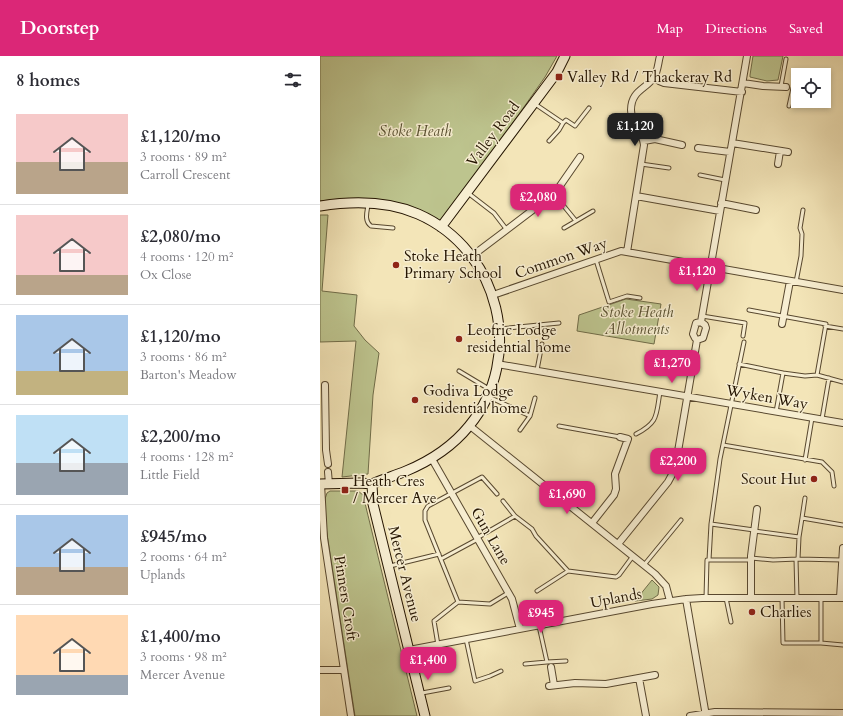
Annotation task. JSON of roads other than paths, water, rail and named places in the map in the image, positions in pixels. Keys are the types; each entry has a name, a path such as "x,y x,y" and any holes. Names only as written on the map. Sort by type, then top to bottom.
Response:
{"street":[{"name":"Valley Road","path":"441,227 557,72 565,56"},
{"path":"627,252 644,149 644,141 635,126 631,108 636,94 654,77 660,56"},
{"path":"698,340 703,338 706,328 702,319 747,56"},
{"path":"654,77 664,83 742,92"},
{"path":"743,83 783,87"},
{"path":"644,141 655,139 682,145"},
{"path":"732,143 788,152"},
{"path":"698,148 730,152"},
{"path":"778,164 780,151"},
{"path":"472,256 554,194 580,157"},
{"path":"636,196 720,211"},
{"path":"320,206 340,203 368,203 407,210 419,214 441,227 472,256 483,274 493,295 499,329 497,364 489,393 470,426 452,444 432,459 372,484 324,484"},
{"path":"721,203 756,210"},
{"name":"Common Way","path":"493,295 616,252 627,252 843,290"},
{"path":"782,324 793,282"},
{"path":"698,340 693,334 696,323 702,319"},
{"path":"618,544 668,482 675,469 698,340"},
{"name":"Wyken Way","path":"497,364 843,423"},
{"path":"325,385 326,450 328,464"},
{"path":"470,426 644,565 664,583 670,601"},
{"path":"592,523 614,495 616,489 615,474 628,439 620,437"},
{"name":"Gun Lane","path":"432,459 509,593 513,601 520,629"},
{"name":"Pinners Croft","path":"328,472 324,484 323,532 351,716"},
{"name":"Mercer Avenue","path":"372,484 373,504 425,716"},
{"path":"751,598 751,559 757,509"},
{"path":"841,598 843,548"},
{"name":"Uplands","path":"409,650 686,599 841,598"},
{"path":"686,599 706,715"},
{"path":"549,665 551,686 575,683 606,684 655,675"},
{"path":"320,670 344,670"},
{"path":"639,678 646,716"},
{"path":"690,716 706,715 715,712 843,713"}],"lane":[{"path":"783,87 786,59"},
{"path":"789,106 791,97"},
{"path":"534,103 563,123"},
{"path":"549,141 566,120 575,126 588,108"},
{"path":"641,164 669,168"},
{"path":"700,175 725,180"},
{"path":"466,192 494,213 507,230"},
{"path":"554,194 576,221"},
{"path":"368,203 368,224 371,226 393,228"},
{"path":"793,282 801,256 802,234 800,228 803,210"},
{"path":"564,228 593,211"},
{"path":"596,260 609,302 627,296 640,298"},
{"path":"749,310 826,324 825,326 843,329"},
{"path":"702,319 745,323 743,336"},
{"path":"499,329 559,323"},
{"path":"817,375 825,326"},
{"path":"706,598 707,560 709,560 720,459 744,342"},
{"path":"537,370 542,344"},
{"path":"739,364 804,376 817,375 843,382"},
{"path":"459,371 489,393 530,416"},
{"path":"776,412 783,372"},
{"path":"822,420 829,378"},
{"path":"636,434 653,422 660,392"},
{"path":"520,430 530,416 535,398"},
{"path":"805,460 812,418"},
{"path":"559,426 620,437"},
{"path":"723,445 822,462 832,472 834,486"},
{"path":"458,602 425,520 425,511 428,506 451,492 482,477 497,494"},
{"path":"797,598 797,559 805,498"},
{"path":"503,501 515,516 532,529 536,536 568,571"},
{"path":"441,559 515,516"},
{"path":"802,518 843,525"},
{"path":"644,565 681,520"},
{"path":"712,524 799,537"},
{"path":"388,566 439,554"},
{"path":"537,591 568,571 616,577 633,556"},
{"path":"709,560 842,560"},
{"path":"438,645 434,621 458,602 490,604 509,593"},
{"path":"726,598 731,622"},
{"path":"782,598 783,643 821,643 843,645"},
{"path":"821,598 821,643"},
{"path":"539,626 549,665"},
{"path":"466,640 475,680 490,676 501,670"},
{"path":"525,664 549,665 566,661"},
{"path":"420,693 449,688"}],"place":[{"name":"Valley Rd / Thackeray Rd","path":"559,77"},
{"name":"Stoke Heath Primary School","path":"396,265"},
{"name":"Leofric Lodge residential home","path":"459,339"},
{"name":"Godiva Lodge residential home","path":"415,400"},
{"name":"Scout Hut","path":"814,479"},
{"name":"Heath Cres / Mercer Ave","path":"345,490"},
{"name":"Charlies","path":"752,612"}],"park label":[{"name":"Stoke Heath","path":"415,131"},
{"name":"Stoke Heath Allotments","path":"637,320"}]}
